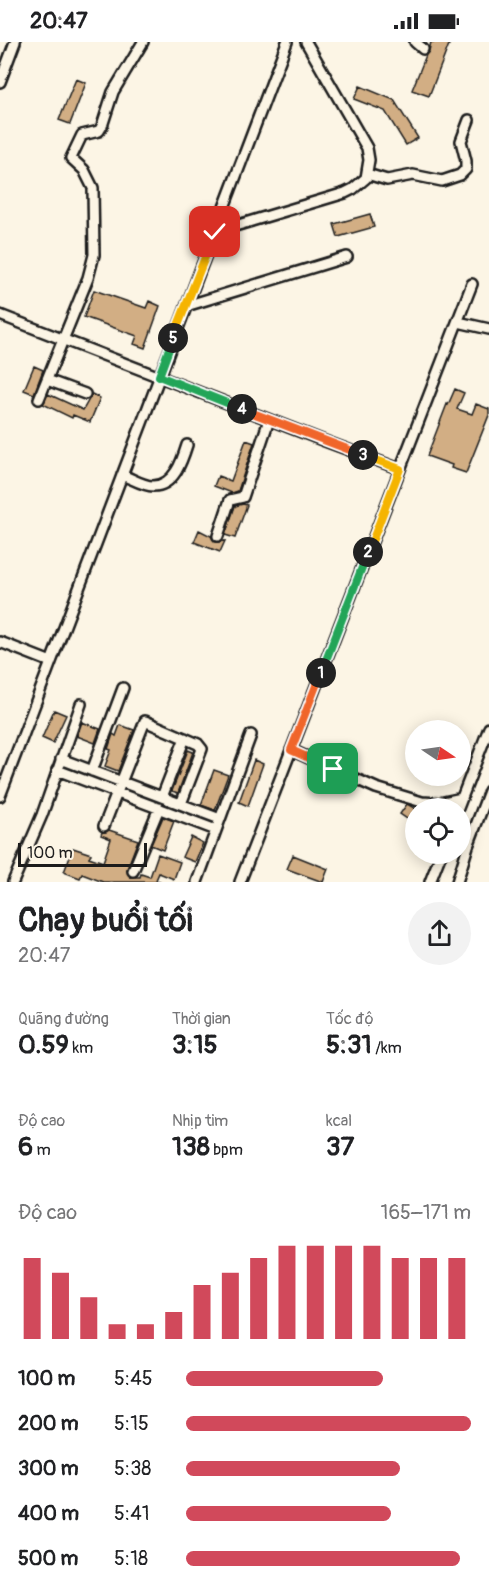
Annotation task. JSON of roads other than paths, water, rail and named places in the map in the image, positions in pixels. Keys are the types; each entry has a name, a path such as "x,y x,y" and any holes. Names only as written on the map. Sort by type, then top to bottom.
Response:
{"street":[{"path":"0,82 15,42"},
{"path":"39,399 88,278 95,245 92,219 93,188 84,170 72,158 82,135 99,131 113,92 143,42"},
{"path":"0,796 287,42"},
{"path":"215,232 345,193 362,182 367,174 369,159 367,148 306,42"},
{"path":"367,174 387,180 413,175 442,182 459,175 466,169 460,141 469,120"},
{"path":"186,306 346,257"},
{"path":"240,882 472,284"},
{"path":"0,315 400,469"},
{"path":"458,322 489,330"},
{"path":"47,380 85,394"},
{"path":"218,536 230,500 243,497 269,420"},
{"path":"122,475 150,486 157,486 175,474 187,445"},
{"path":"0,642 51,662"},
{"path":"92,771 123,688"},
{"path":"13,882 42,815 81,704"},
{"path":"104,826 145,721 198,744 202,749 181,804"},
{"path":"462,798 489,728"},
{"path":"197,882 251,735"},
{"path":"162,797 185,738"},
{"path":"291,750 376,788 409,798"},
{"path":"61,759 220,819"},
{"path":"57,770 216,830"},
{"path":"457,882 489,791"},
{"path":"133,872 159,808"},
{"path":"430,882 437,864"}]}
